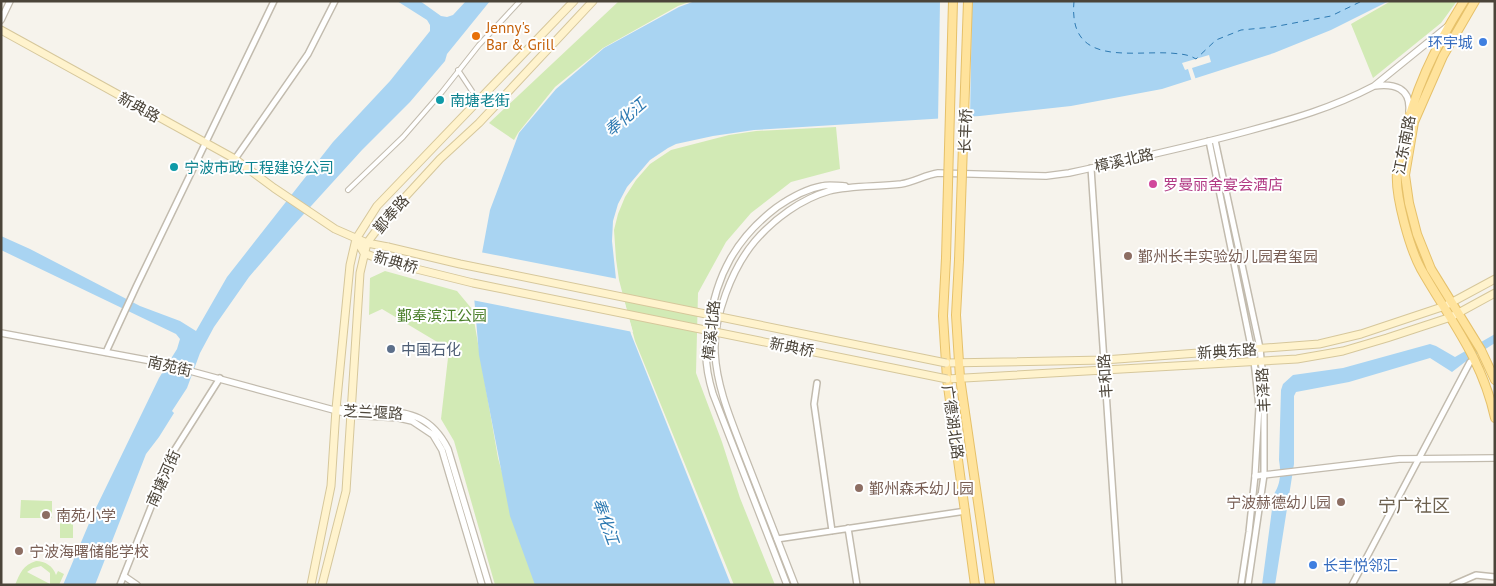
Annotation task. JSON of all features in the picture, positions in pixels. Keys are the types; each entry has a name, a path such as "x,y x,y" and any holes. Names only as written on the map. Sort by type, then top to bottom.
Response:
{"main road":[{"name":"鄞奉路","path":"311,585 331,486 336,409 350,265 356,239 377,206 574,1"},
{"name":"鄞奉路","path":"322,585 346,491 360,273 367,242 384,220 440,159 480,123 593,1"},
{"name":"长丰桥","path":"946,258 953,1"},
{"name":"长丰桥","path":"959,260 968,1"},
{"name":"江东南路","path":"1448,304 1420,267 1407,235 1397,174 1408,117 1430,61 1464,1"},
{"name":"江东南路","path":"1475,1 1443,56 1414,122 1405,175 1409,203 1417,234 1448,304 1476,355"},
{"name":"新典路","path":"1,30 235,160 335,229 356,239"},
{"name":"新典桥","path":"356,239 460,264 946,363"},
{"name":"新典桥","path":"356,239 364,253 384,261 473,283 947,379"},
{"name":"广德湖北路","path":"946,258 943,316 947,379 975,585"},
{"name":"广德湖北路","path":"959,260 956,315 960,378 990,585"},
{"name":"新典东路","path":"946,363 1104,360 1319,344 1361,334 1448,304 1495,279"},
{"name":"新典东路","path":"947,379 1297,358 1343,350 1387,338 1454,315 1495,293"},
{"path":"1476,355 1495,380"},
{"path":"1476,355 1490,396 1495,418"}],"street":[{"path":"1,20 10,1"},
{"path":"106,352 274,1"},
{"path":"235,160 308,54 335,1"},
{"path":"348,190 403,137 442,92 458,70 520,1"},
{"name":"樟溪北路","path":"795,585 732,422 720,384 715,351 721,312 736,270 748,249 767,227 789,211 829,192 910,183 925,176 938,173 1046,176 1091,168 1212,140 1311,114 1374,86 1449,25"},
{"path":"458,70 472,92"},
{"name":"樟溪北路","path":"1374,86 1388,84 1400,88 1410,101 1408,117"},
{"name":"丰泽路","path":"1212,140 1260,348 1255,476 1250,532 1241,585"},
{"name":"丰泽路","path":"1212,140 1251,349 1258,361 1264,390 1264,475 1248,585"},
{"name":"丰和路","path":"1091,168 1119,585"},
{"name":"樟溪北路","path":"787,585 713,394 708,374 706,351 712,303 726,266 742,240 760,220 787,200 823,185 867,187"},
{"name":"南苑街","path":"1,333 157,362 336,409"},
{"path":"1352,585 1418,458 1470,362 1476,355"},
{"name":"南塘河街","path":"120,585 172,454 220,378"},
{"path":"817,383 814,404 832,531"},
{"name":"芝兰堰路","path":"336,409 399,418 420,425 433,435 446,459 482,585"},
{"name":"芝兰堰路","path":"352,411 405,413 423,420 438,432 448,449 489,585"},
{"path":"1255,476 1399,458 1495,458"},
{"path":"777,539 966,511"},
{"path":"848,528 857,585"},
{"path":"1452,585 1476,575 1495,577"},
{"path":"124,576 137,585"}],"green space":[{"path":"619,1 692,1 678,6 603,48 555,87 514,140 489,123"},
{"path":"1391,1 1457,1 1441,23 1373,78 1351,24"},
{"path":"836,127 840,169 791,182 751,213 726,242 698,293 696,373 722,442 740,498 775,585 734,585 635,341 619,280 614,230 625,197 636,180 650,164 671,150 729,135 756,131"},
{"name":"鄞奉滨江公园","path":"385,271 457,291 472,309 498,458 521,540 538,585 495,585 454,441 441,419 449,349 382,309 369,315 370,278"},
{"path":"21,500 52,501 52,518 20,518"},
{"path":"60,517 73,517 73,538 60,538"},
{"path":"36,561 48,565 56,575 58,571 64,574 59,585 15,585 25,567","holes":["41,566 50,573 50,584 27,572"]}],"water":[{"path":"397,1 420,1 441,16 447,17 453,15 466,1 490,1 447,54 445,61 410,102 362,150 249,277 214,327 200,353 187,388 172,411 174,413 146,454 95,585 63,585 93,514 159,378 177,349 180,339 176,334 1,250 1,236 140,306 180,321 196,331 227,277 333,142 390,81 430,31 430,25 427,20"},
{"name":"奉化江","path":"695,1 1389,1 1331,30 1274,53 1162,89 1071,106 980,116 754,130 676,144 650,160 627,187 618,204 613,221 612,241 616,279 631,334 731,585 535,585 510,516 479,355 474,296 490,210 519,133 556,89 604,48 679,7"},
{"path":"1495,334 1495,343 1452,372 1430,358 1349,382 1296,392 1294,396 1294,464 1275,585 1262,585 1274,494 1280,477 1281,390 1283,384 1293,375 1343,368 1430,344 1455,357"}],"pier":[{"path":"940,1 972,1 970,119 938,122"},
{"path":"1209,55 1211,62 1192,68 1196,80 1192,82 1188,69 1185,70 1182,63"},
{"path":"480,252 618,279 633,332 472,300"}],"ferry route":[{"path":"1074,1 1075,22 1080,36 1090,45 1104,51 1119,53 1170,53 1187,55 1196,59 1216,40 1241,30 1273,27 1331,16 1362,1"}],"place":[{"name":"Jenny's Bar & Grill","path":"476,36"},
{"name":"环宇城","path":"1483,42"},
{"name":"南塘老街","path":"440,100"},
{"name":"宁波市政工程建设公司","path":"174,167"},
{"name":"罗曼丽舍宴会酒店","path":"1153,184"},
{"name":"鄞州长丰实验幼儿园君玺园","path":"1128,256"},
{"name":"中国石化","path":"391,349"},
{"name":"鄞州森禾幼儿园","path":"859,488"},
{"name":"宁波赫德幼儿园","path":"1341,502"},
{"name":"南苑小学","path":"46,515"},
{"name":"宁波海曙储能学校","path":"19,551"},
{"name":"长丰悦邻汇","path":"1313,565"}],"district":[{"name":"宁广社区","path":"1414,505"}]}
